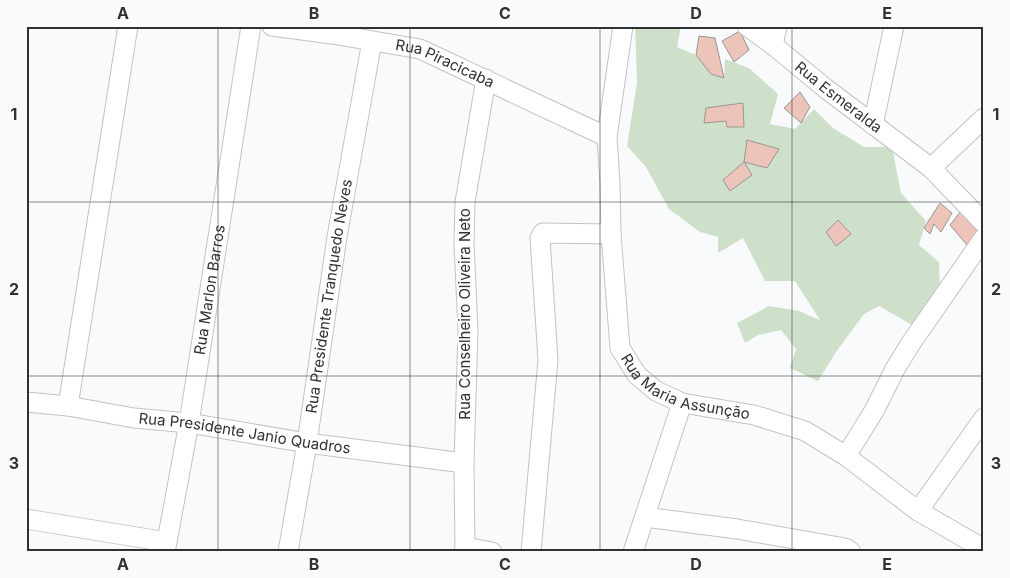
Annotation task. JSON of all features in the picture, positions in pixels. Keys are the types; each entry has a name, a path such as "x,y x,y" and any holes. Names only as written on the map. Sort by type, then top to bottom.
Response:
{"street":[{"path":"68,406 128,26"},
{"name":"Rua Marlon Barros","path":"166,547 189,423 251,26"},
{"name":"Rua Piracicaba","path":"272,26 420,49 607,136"},
{"name":"Rua Maria Assunção","path":"623,26 607,136 611,234 620,348 637,375 656,391 682,403 754,415 805,431 846,456 918,511 980,549"},
{"name":"Rua Esmeralda","path":"747,26 931,168 984,223"},
{"path":"773,45 777,26"},
{"path":"873,125 894,26"},
{"name":"Rua Presidente Tranquedo Neves","path":"288,552 307,443 337,237 372,41"},
{"name":"Rua Conselheiro Oliveira Neto","path":"465,549 464,463 468,331 464,244 465,202 486,79"},
{"path":"931,168 984,118"},
{"path":"531,552 548,360 540,238 543,233 611,234"},
{"path":"846,456 874,411 910,342 984,238"},
{"name":"Rua Presidente Janio Quadros","path":"26,402 68,406 134,418 189,423 307,443 464,463"},
{"path":"633,552 682,403"},
{"path":"918,511 984,418"},
{"path":"645,517 737,529 837,547 851,552"},
{"path":"26,520 166,547"},
{"path":"465,549 492,552"}],"green space":[{"path":"635,26 681,26 677,47 696,55 711,74 724,78 725,59 749,68 778,94 770,124 795,129 814,109 833,128 864,147 892,147 901,193 926,221 919,245 939,262 940,289 912,325 879,306 864,314 836,352 818,381 790,368 796,349 781,330 758,335 745,343 737,323 769,306 799,311 820,320 795,281 765,281 743,238 718,253 718,237 700,232 669,209 646,167 627,146 637,83"}],"building":[{"path":"740,31 749,50 734,62 722,41"},
{"path":"699,36 715,38 724,78 711,74 696,55"},
{"path":"800,92 810,107 801,123 784,108"},
{"path":"743,103 744,127 727,127 726,121 704,123 706,108"},
{"path":"747,140 779,149 767,168 744,162"},
{"path":"744,162 752,175 730,191 723,180"},
{"path":"940,203 952,213 941,232 934,224 930,234 924,228"},
{"path":"961,211 980,233 967,245 950,225"},
{"path":"838,220 851,234 836,246 826,232"}]}
